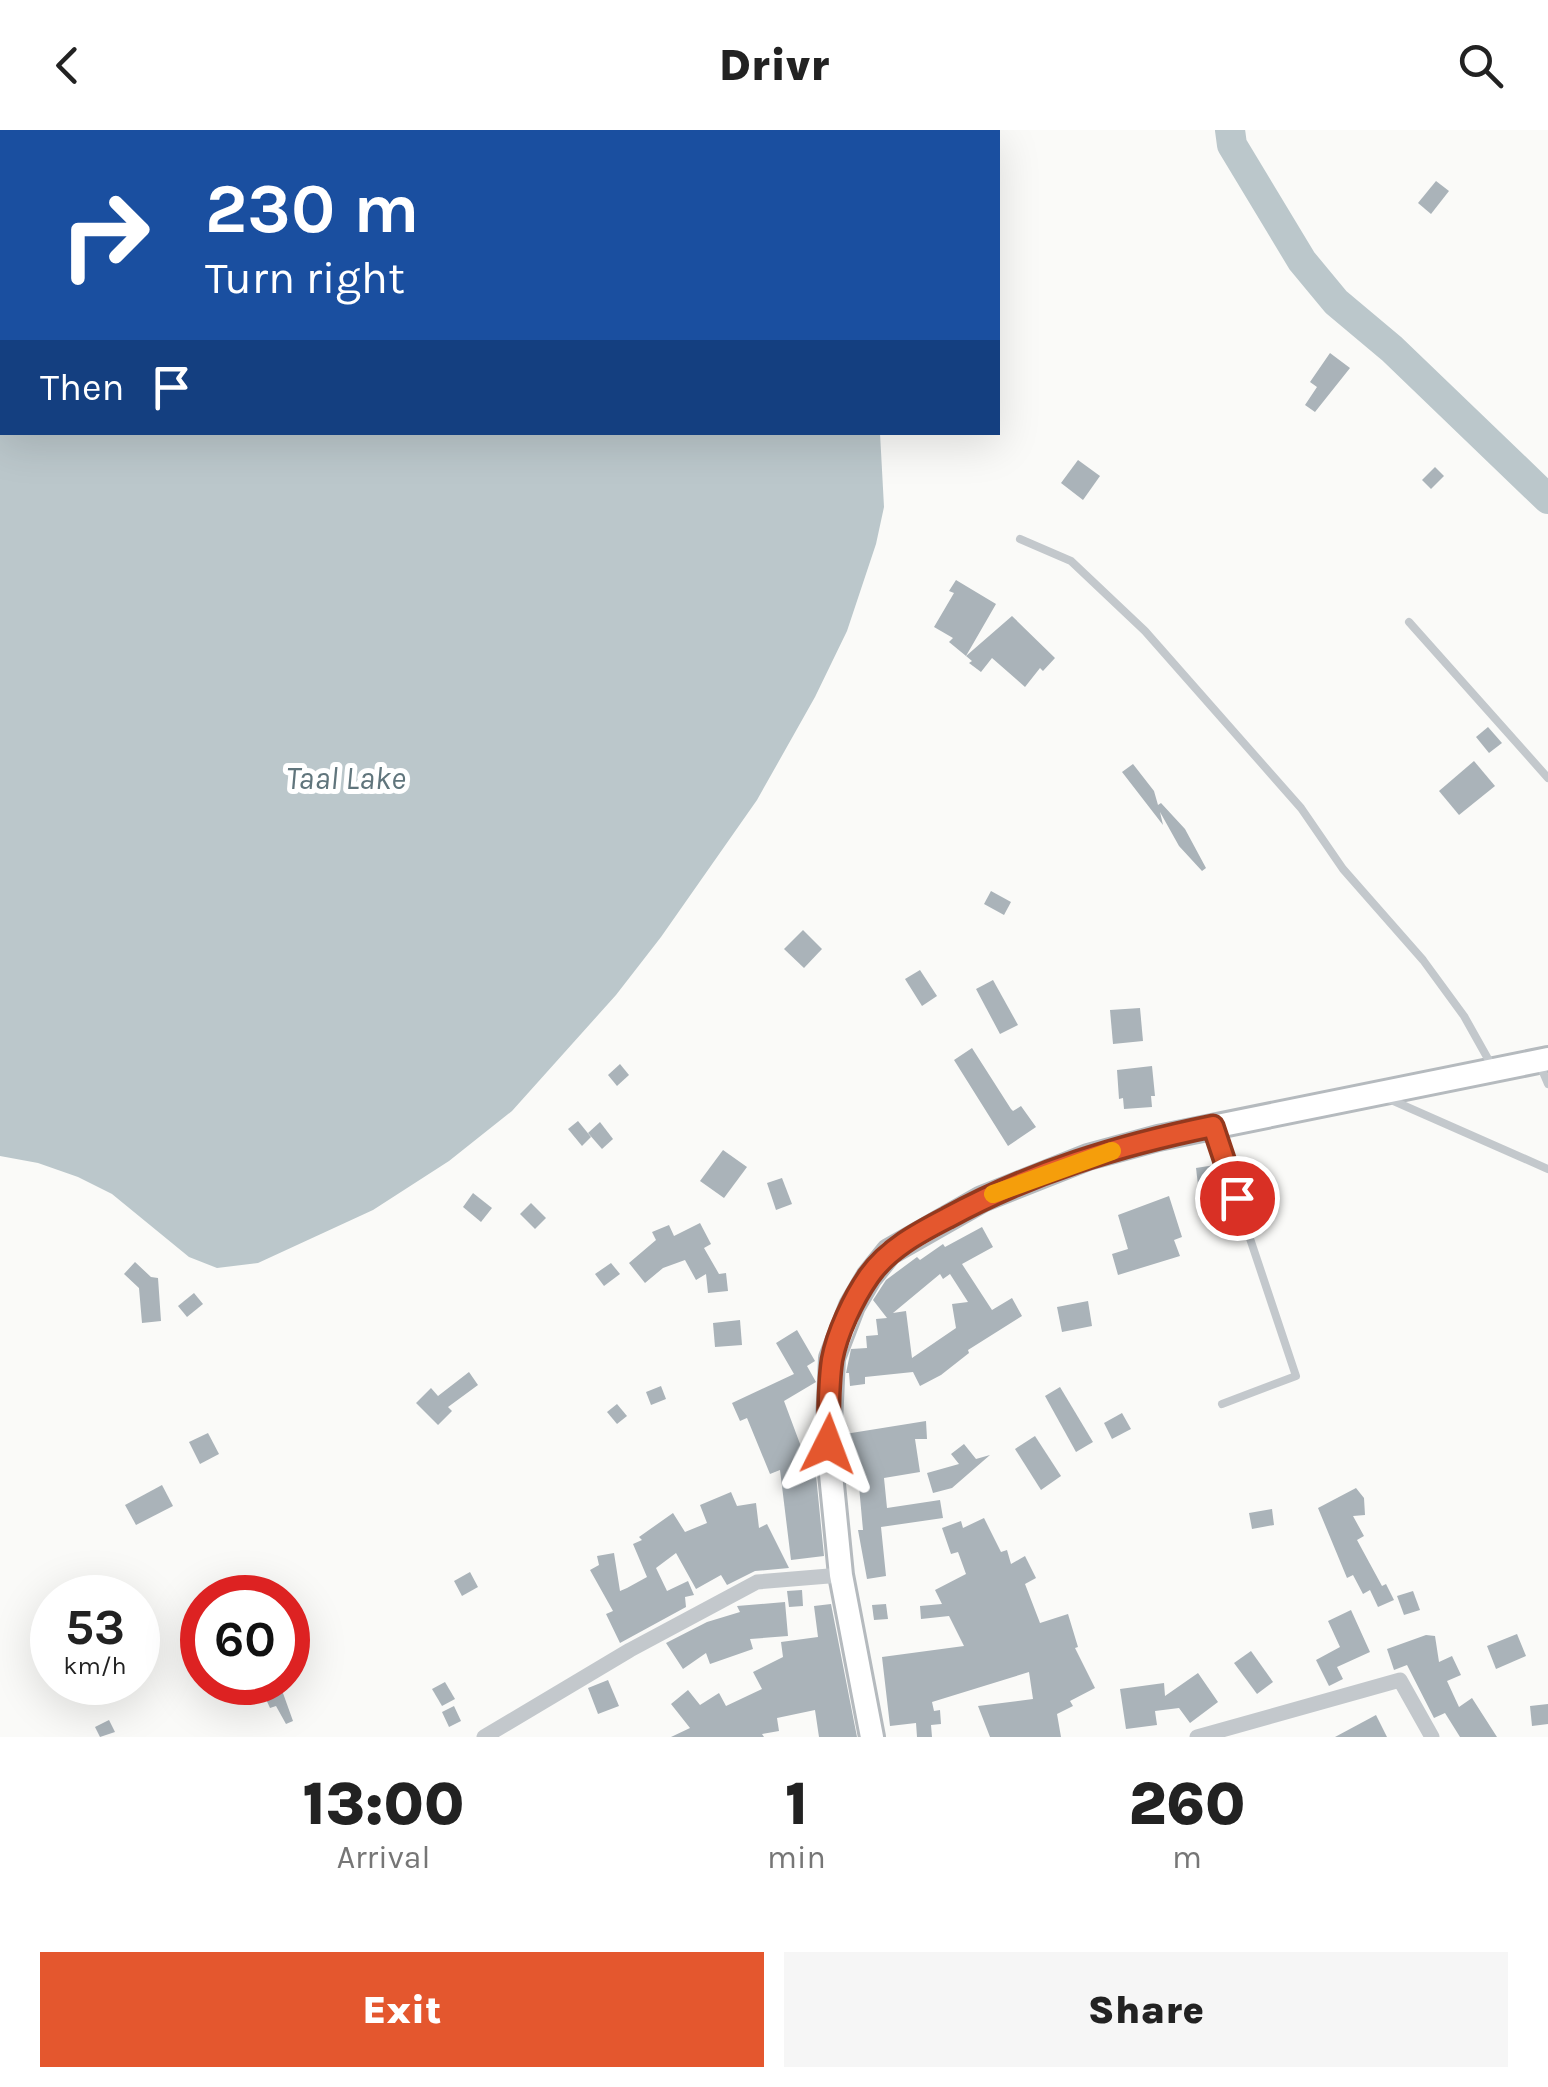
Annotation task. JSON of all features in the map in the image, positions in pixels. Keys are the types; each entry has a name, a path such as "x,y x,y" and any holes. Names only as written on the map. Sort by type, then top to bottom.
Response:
{"main road":[{"path":"872,1737 841,1575 828,1444 832,1358 852,1306 868,1277 889,1252 982,1198 1088,1157 1213,1126 1543,1060"}],"street":[{"path":"484,1737 630,1650 758,1582 841,1575"},
{"path":"1196,1737 1400,1680 1432,1737"}],"lane":[{"path":"1020,539 1071,561 1145,631 1301,808 1343,869 1422,960 1464,1016 1494,1070"},
{"path":"1409,622 1548,778"},
{"path":"1543,1060 1548,1084"},
{"path":"1376,1094 1548,1169"},
{"path":"1213,1126 1296,1376 1222,1404"}],"water":[{"name":"Taal Lake","path":"0,435 880,435 884,507 876,544 847,631 815,697 757,800 661,937 616,995 512,1111 449,1161 373,1210 258,1263 217,1268 189,1257 112,1194 38,1163 0,1156"}],"building":[{"path":"1436,181 1449,191 1431,214 1418,203"},
{"path":"1330,353 1350,368 1315,412 1305,405 1317,387 1310,382"},
{"path":"1078,460 1100,476 1083,500 1061,483"},
{"path":"1435,467 1444,476 1431,489 1422,480"},
{"path":"956,580 996,604 966,656 949,642 953,638 934,627 954,593 949,591"},
{"path":"1012,616 1055,658 1043,671 1040,668 1025,687 992,658 981,672 966,656"},
{"path":"1488,727 1502,743 1489,753 1476,737"},
{"path":"1474,761 1495,786 1459,815 1439,791"},
{"path":"1133,764 1154,791 1158,805 1161,803 1185,829 1206,868 1202,871 1179,846 1160,812 1163,825 1122,772"},
{"path":"991,891 1011,902 1004,915 984,904"},
{"path":"803,930 822,949 804,968 784,949"},
{"path":"920,970 937,996 922,1006 905,979"},
{"path":"993,980 1018,1025 1000,1034 976,989"},
{"path":"1140,1008 1143,1041 1113,1044 1110,1010"},
{"path":"972,1048 1011,1109 1021,1106 1036,1127 1008,1146 954,1060"},
{"path":"620,1064 629,1075 617,1086 608,1075"},
{"path":"1152,1066 1152,1107 1124,1109 1123,1098 1119,1099 1117,1070"},
{"path":"578,1121 591,1137 582,1146 568,1129"},
{"path":"600,1122 613,1139 602,1149 588,1133"},
{"path":"723,1150 747,1167 724,1198 700,1181"},
{"path":"1215,1165 1217,1182 1198,1185 1196,1168"},
{"path":"782,1178 792,1204 776,1210 767,1183"},
{"path":"473,1193 492,1208 481,1222 463,1207"},
{"path":"1169,1196 1182,1237 1174,1240 1180,1256 1118,1275 1112,1254 1128,1249 1118,1215"},
{"path":"531,1203 546,1218 535,1229 520,1214"},
{"path":"700,1223 711,1244 704,1248 719,1274 726,1273 728,1291 708,1293 706,1274 696,1280 685,1260 663,1268 645,1283 629,1263 656,1240 652,1232 669,1225 674,1236"},
{"path":"982,1227 993,1247 962,1264 992,1310 1012,1298 1022,1316 920,1386 913,1372 865,1377 865,1384 850,1386 846,1373 851,1349 867,1348 866,1336 878,1335 876,1319 887,1318 873,1300 886,1280 917,1257 920,1260 943,1244 945,1247","holes":["940,1274 943,1279 950,1274 968,1302 952,1304 956,1328 912,1358 906,1311 893,1313"]},
{"path":"135,1262 151,1277 158,1278 161,1321 142,1323 139,1288 124,1274"},
{"path":"611,1263 620,1274 604,1286 595,1274"},
{"path":"194,1293 203,1304 187,1317 178,1306"},
{"path":"1088,1301 1092,1326 1062,1332 1057,1307"},
{"path":"740,1320 742,1345 715,1347 713,1323"},
{"path":"797,1330 815,1361 807,1366 816,1382 784,1401 812,1476 816,1475 824,1556 791,1560 780,1470 770,1474 747,1418 740,1421 732,1403 794,1374 776,1343"},
{"path":"469,1372 478,1385 448,1407 452,1411 438,1425 416,1403 431,1388 438,1396"},
{"path":"661,1386 666,1399 651,1405 646,1392"},
{"path":"1060,1387 1093,1442 1076,1452 1045,1396"},
{"path":"617,1404 627,1416 617,1424 607,1412"},
{"path":"1122,1413 1131,1429 1112,1439 1104,1423"},
{"path":"926,1421 927,1439 915,1439 920,1472 884,1478 887,1508 940,1500 943,1518 881,1527 886,1576 867,1579 858,1530 863,1530 858,1475 852,1475 845,1434"},
{"path":"208,1433 219,1454 200,1464 189,1442"},
{"path":"1035,1436 1061,1476 1041,1490 1015,1449"},
{"path":"964,1444 976,1459 990,1455 952,1488 933,1493 927,1473 959,1464 951,1454"},
{"path":"162,1485 173,1506 136,1525 125,1505"},
{"path":"1356,1488 1364,1498 1365,1515 1353,1516 1364,1536 1357,1540 1394,1600 1378,1607 1370,1590 1363,1594 1353,1575 1347,1578 1318,1508"},
{"path":"731,1492 737,1506 756,1503 759,1528 767,1524 789,1568 755,1571 727,1585 721,1575 696,1589 676,1553 656,1568 667,1591 688,1581 694,1595 685,1597 686,1607 620,1643 606,1614 613,1611 590,1570 599,1565 597,1556 614,1553 620,1591 627,1588 647,1577 633,1544 642,1540 639,1537 673,1513 685,1532 707,1523 700,1505"},
{"path":"1272,1509 1274,1525 1252,1529 1249,1513"},
{"path":"984,1518 1001,1552 1007,1550 1011,1564 1025,1556 1036,1578 1025,1584 1040,1623 1068,1614 1078,1647 1075,1648 1095,1688 1070,1701 1073,1706 1057,1714 1061,1737 990,1737 978,1706 1033,1699 1029,1672 932,1702 934,1711 940,1710 941,1724 931,1725 932,1737 917,1737 916,1723 890,1726 882,1657 964,1646 949,1616 921,1619 920,1606 942,1604 935,1590 966,1574 958,1552 951,1554 942,1528 961,1521 963,1528"},
{"path":"470,1572 478,1587 462,1596 454,1581"},
{"path":"802,1590 803,1606 789,1607 787,1591"},
{"path":"1413,1591 1420,1610 1404,1615 1397,1596"},
{"path":"785,1602 788,1636 750,1639 753,1649 710,1664 706,1653 683,1669 666,1643 707,1622 740,1612 737,1606"},
{"path":"831,1604 857,1737 819,1737 815,1710 777,1718 779,1731 762,1734 764,1737 671,1737 690,1728 671,1704 688,1690 700,1705 719,1693 726,1706 762,1689 753,1672 783,1657 781,1642 818,1637 814,1606"},
{"path":"886,1604 888,1619 874,1620 872,1605"},
{"path":"1351,1610 1370,1652 1337,1667 1343,1679 1329,1686 1316,1660 1340,1647 1328,1621"},
{"path":"1517,1634 1526,1656 1496,1669 1487,1646"},
{"path":"1426,1635 1435,1636 1439,1662 1452,1656 1461,1675 1447,1681 1459,1707 1472,1698 1497,1737 1460,1737 1445,1713 1434,1718 1407,1665 1394,1670 1387,1649"},
{"path":"1251,1651 1273,1682 1257,1694 1234,1663"},
{"path":"1198,1673 1218,1702 1190,1723 1179,1708 1155,1711 1157,1725 1126,1729 1120,1689 1164,1683 1165,1696"},
{"path":"608,1680 619,1706 598,1714 588,1688"},
{"path":"445,1682 455,1699 442,1706 432,1689"},
{"path":"1548,1704 1548,1724 1532,1726 1530,1706"},
{"path":"269,1705 287,1705 293,1721 286,1724 276,1706"},
{"path":"454,1706 461,1721 449,1727 442,1712"},
{"path":"1376,1715 1387,1737 1335,1737"},
{"path":"109,1720 115,1732 100,1737 95,1727"}],"waterway":[{"path":"1230,130 1232,145 1302,261 1336,302 1392,349 1548,499"}],"slow traffic":[{"path":"993,1194 1112,1151"}],"route":[{"path":"828,1444 832,1358 852,1306 868,1277 889,1252 935,1224 982,1198 1061,1166 1213,1126 1237,1198"}]}
